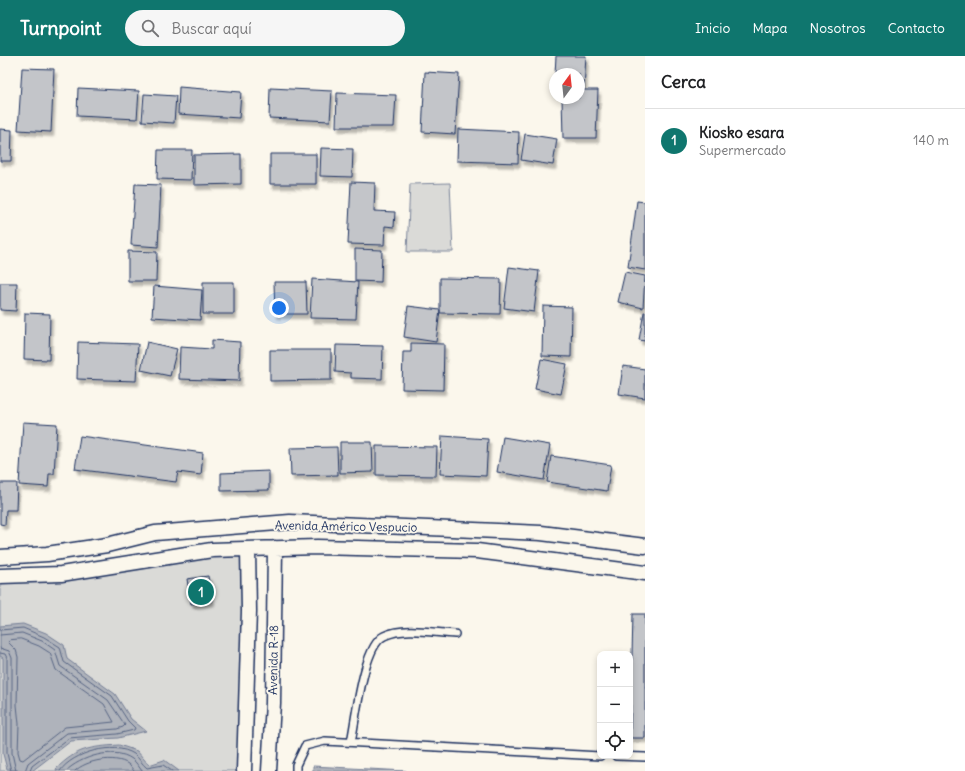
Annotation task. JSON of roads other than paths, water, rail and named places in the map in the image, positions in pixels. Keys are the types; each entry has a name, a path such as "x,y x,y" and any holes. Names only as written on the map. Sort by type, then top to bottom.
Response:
{"street":[{"name":"Avenida Américo Vespucio","path":"0,557 47,554 107,545 155,533 290,522 541,532 645,546"},
{"name":"Avenida Américo Vespucio","path":"0,576 61,574 212,550 317,547 478,551 645,573"},
{"name":"Avenida R-18","path":"269,771 273,703 276,548"},
{"path":"244,771 249,611 248,549"}],"lane":[{"path":"351,742 367,663 372,648 384,636 403,632 455,634"},
{"path":"296,771 296,766 305,746 325,741 597,756"},
{"path":"633,757 645,757"}],"water":[{"path":"23,624 46,633 64,645 67,659 115,694 131,719 146,731 118,738 71,741 32,771 7,769 3,754 3,658 0,656 0,626"},
{"path":"119,745 137,751 149,765 164,760 179,771 57,771 56,769 71,757 84,750"},
{"path":"313,766 406,771 313,771"}],"place":[{"name":"Kiosko esara","path":"201,592"}]}
